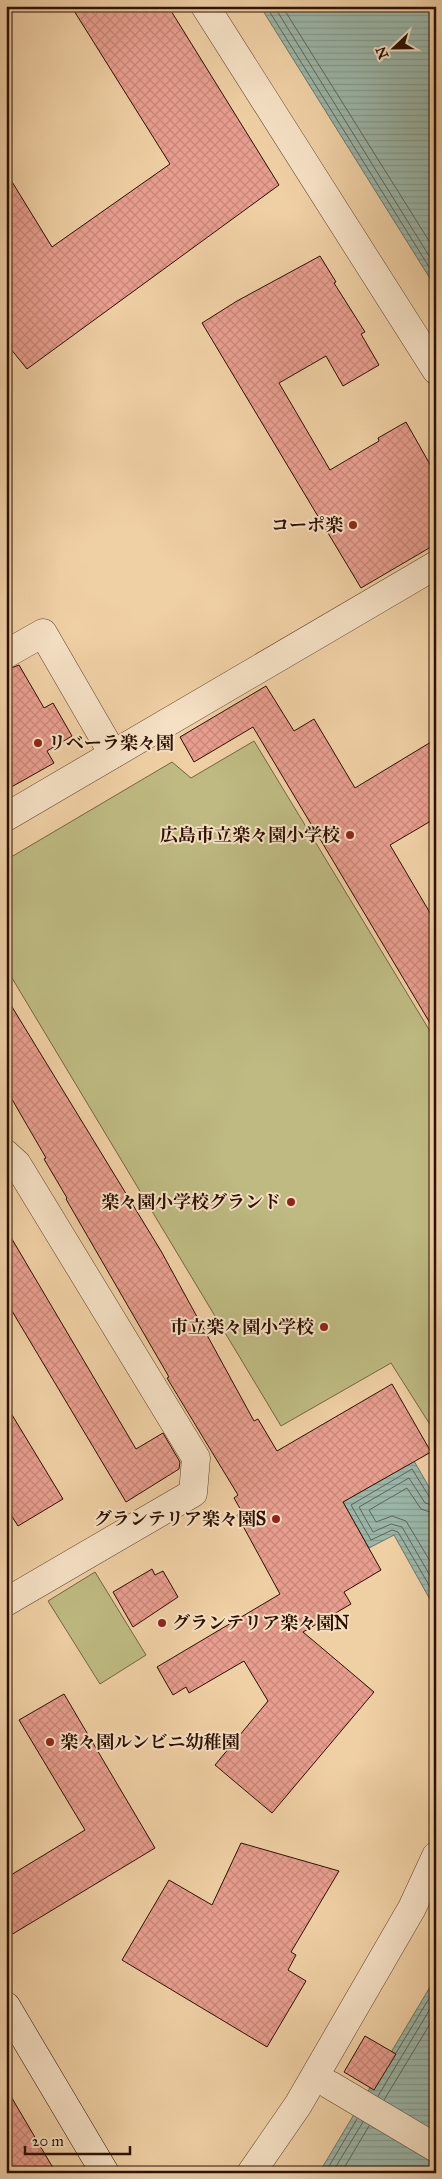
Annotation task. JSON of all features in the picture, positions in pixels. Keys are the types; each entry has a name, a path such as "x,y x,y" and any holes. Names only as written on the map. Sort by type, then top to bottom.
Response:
{"street":[{"path":"205,6 436,370"},
{"path":"6,817 436,565"},
{"path":"6,654 43,633 113,754"},
{"path":"6,1154 17,1164 196,1458 193,1493 6,1602"},
{"path":"251,2173 298,2105 412,1908 436,1856"},
{"path":"6,2006 105,2173"},
{"path":"330,2085 436,2148"}],"shaded area":[{"name":"楽々園小学校グランド","path":"254,741 436,1041 436,1434 391,1363 281,1426 6,968 6,860 172,762 191,778"},
{"path":"95,1572 146,1655 100,1684 48,1601"}],"water":[{"path":"260,6 436,6 436,288"},
{"path":"414,1461 436,1499 436,1601 432,1603 394,1535 369,1548 343,1502"},
{"path":"436,1977 436,2173 319,2173"}],"building":[{"path":"71,6 168,6 279,185 27,369 6,343 6,172 52,247 170,164"},
{"path":"320,256 336,282 334,283 365,332 361,334 379,365 343,386 326,356 279,383 330,470 379,441 378,438 406,422 436,475 436,544 361,588 202,323 237,301"},
{"path":"19,665 44,708 53,703 72,736 47,751 54,763 6,790 6,670"},
{"name":"広島市立楽々園小学校","path":"266,686 294,731 314,719 355,788 436,739 436,818 390,845 436,923 436,1033 253,727 194,762 180,737"},
{"path":"6,997 161,1251 254,1421 258,1419 277,1451 392,1384 431,1452 343,1502 381,1570 344,1592 351,1604 303,1632 374,1692 272,1813 215,1765 268,1701 244,1661 189,1693 186,1687 173,1695 157,1667 280,1594 237,1515 242,1512 234,1498 238,1495 167,1378 169,1377 66,1199 44,1159 46,1158 6,1089"},
{"path":"6,1229 136,1449 163,1433 180,1462 179,1469 126,1502 6,1301"},
{"path":"6,1405 63,1499 18,1526 6,1507"},
{"path":"152,1569 155,1575 163,1571 178,1597 133,1627 113,1592"},
{"name":"楽々園ルンビニ幼稚園","path":"64,1694 155,1848 6,1938 6,1878 85,1830 19,1720"},
{"path":"241,1843 339,1871 291,1952 296,1955 288,1970 306,1981 267,2047 122,1960 169,1880 212,1905"},
{"path":"365,2036 396,2054 374,2090 344,2072"},
{"path":"6,2088 56,2173 6,2173"}],"place":[{"name":"コーポ楽","path":"353,525"},
{"name":"リベーラ楽々園","path":"38,743"},
{"name":"広島市立楽々園小学校","path":"350,835"},
{"name":"楽々園小学校グランド","path":"291,1202"},
{"name":"市立楽々園小学校","path":"324,1327"},
{"name":"グランテリア楽々園S","path":"276,1519"},
{"name":"グランテリア楽々園N","path":"162,1623"},
{"name":"楽々園ルンビニ幼稚園","path":"50,1742"}]}
